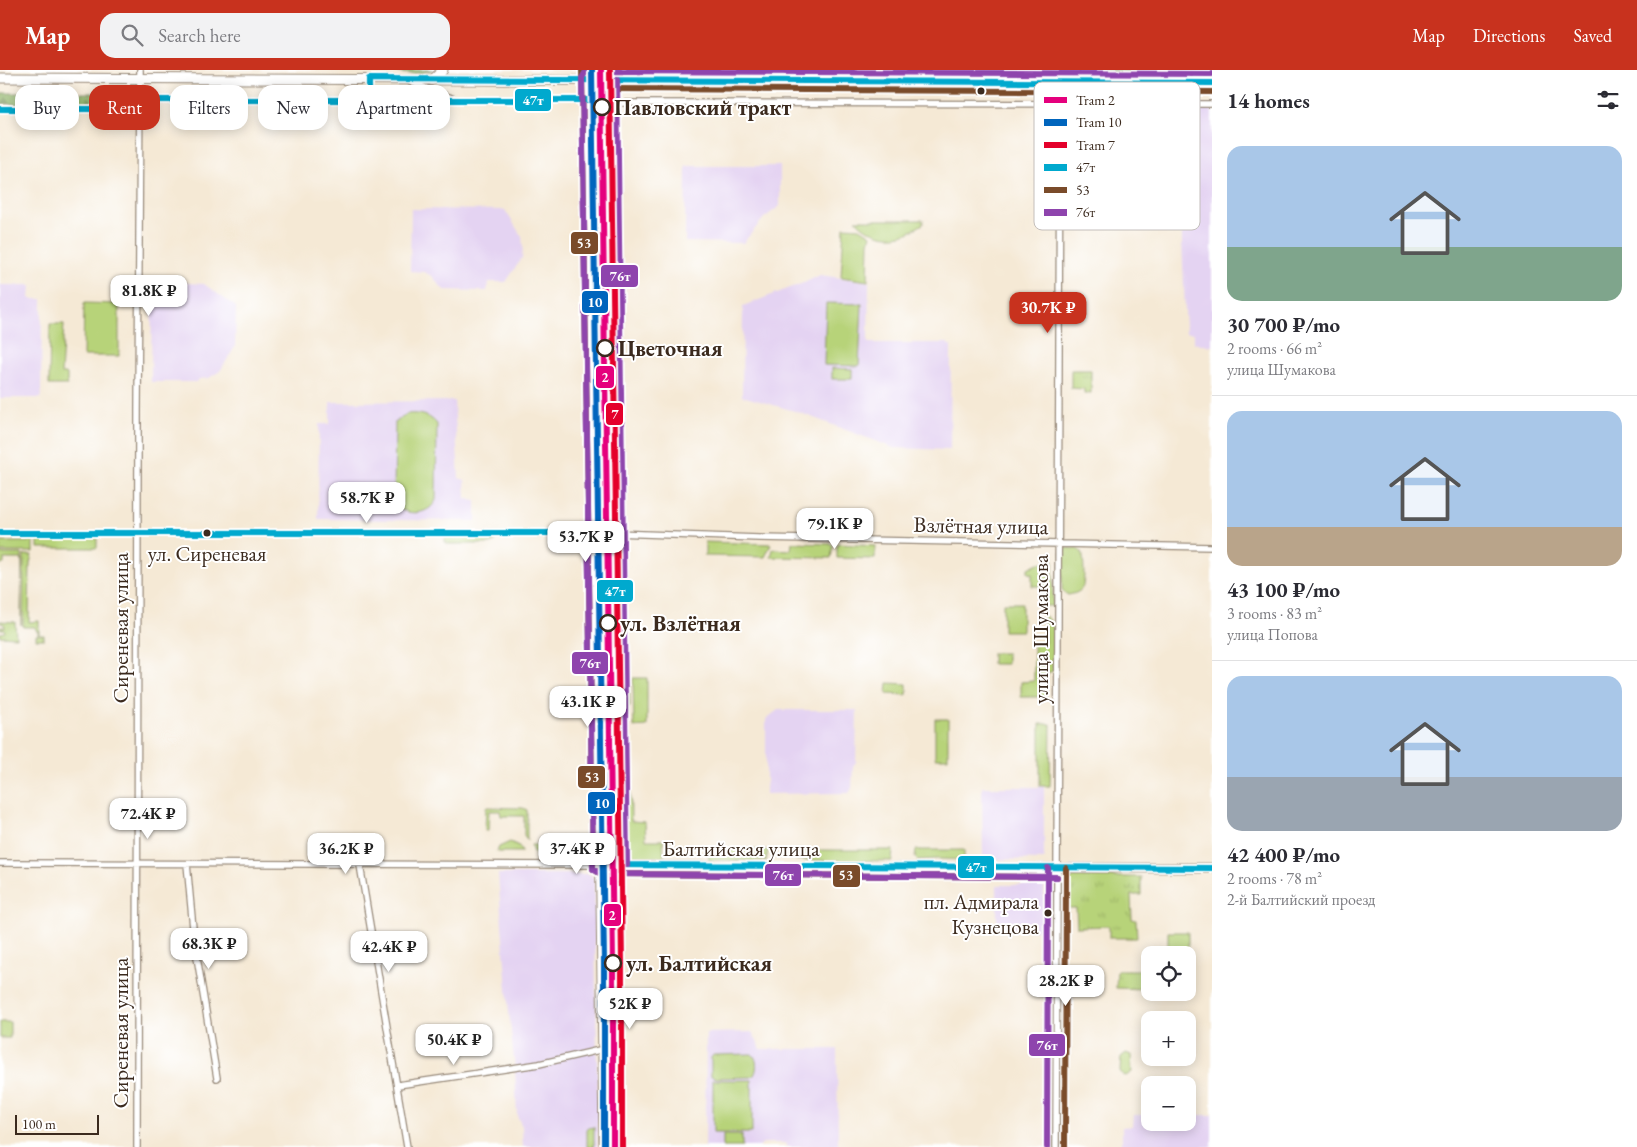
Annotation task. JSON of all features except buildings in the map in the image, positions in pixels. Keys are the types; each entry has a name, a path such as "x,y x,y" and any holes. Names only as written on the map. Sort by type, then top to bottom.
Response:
{"main road":[{"path":"432,80 443,70"},
{"path":"591,70 604,1147"},
{"path":"608,70 620,1147"},
{"path":"746,70 799,81"},
{"path":"0,78 140,74 369,80 1060,82"},
{"path":"594,272 610,272"},
{"name":"Балтийская улица","path":"601,865 778,868 1212,868"},
{"path":"602,913 618,912"}],"street":[{"path":"369,80 369,85"},
{"path":"403,80 462,101"},
{"path":"160,100 338,101"},
{"path":"450,101 591,100"},
{"path":"608,103 1034,103"},
{"path":"0,109 89,109"},
{"name":"Сиреневая улица","path":"137,1147 140,130"},
{"name":"улица Шумакова","path":"1056,1147 1059,230"},
{"name":"Взлётная улица","path":"0,534 597,533 1212,547"},
{"name":"Балтийская улица","path":"0,863 601,865"},
{"path":"187,864 194,939 217,1078"},
{"path":"360,864 407,1147"},
{"path":"398,1085 539,1064 604,1048"}],"shaded area":[{"path":"1200,105 1212,105 1212,346 1194,343 1194,333 1186,333 1182,230 1200,230"},
{"path":"686,166 780,166 780,206 764,218 743,243 685,242"},
{"path":"411,209 505,210 522,237 522,258 506,282 489,282 487,291 444,290 432,276 424,272 410,271"},
{"path":"820,275 869,282 868,343 948,343 948,345 951,345 950,450 894,448 798,412 742,396 743,306"},
{"path":"152,281 204,284 236,307 235,347 220,371 209,378 199,379 197,382 151,382"},
{"path":"0,285 31,285 30,299 42,299 41,398 0,398"},
{"path":"454,401 459,478 465,480 466,499 476,500 476,521 318,519 319,424 330,424 330,402"},
{"path":"778,710 857,710 856,762 853,766 852,788 849,793 766,794 766,719"},
{"path":"982,787 1044,787 1044,860 983,859"},
{"path":"498,874 588,874 594,877 597,1147 523,1147 522,1126 517,1116 515,1069"},
{"path":"997,885 1044,885 1044,930 997,930"},
{"path":"752,1032 761,1049 837,1049 838,1147 787,1147 785,1143 763,1143 759,1147 705,1147 706,1033"},
{"path":"1133,1115 1141,1115 1141,1131 1196,1131 1196,1115 1212,1115 1212,1147 1122,1147 1122,1127 1132,1126"}],"green space":[{"path":"389,70 433,70 411,74"},
{"path":"925,70 976,70 963,73 927,72"},
{"path":"1015,70 1186,70 1180,72 1125,73"},
{"path":"0,93 15,93 15,104 0,104"},
{"path":"79,93 89,93 89,105 79,105"},
{"path":"856,220 923,220 923,224 904,234 888,236 865,228"},
{"path":"844,227 860,228 871,235 869,242 868,281 841,277"},
{"path":"84,303 119,304 119,356 83,356"},
{"path":"826,303 862,304 859,366 824,365"},
{"path":"50,324 64,324 61,374 67,374 67,385 49,385"},
{"path":"832,368 852,369 852,379 832,379"},
{"path":"1071,370 1091,370 1091,393 1084,393 1084,389 1071,388"},
{"path":"407,414 423,415 437,424 436,500 427,510 415,513 402,510 394,500 395,422"},
{"path":"491,535 495,537 495,542 491,544 448,544 445,542 447,536"},
{"path":"30,538 33,538 33,552 0,552 0,542 29,542"},
{"path":"38,538 97,538 97,548 38,548"},
{"path":"705,542 771,544 765,557 705,556"},
{"path":"792,543 831,544 833,546 831,558 771,557 773,549 791,550"},
{"path":"839,544 875,546 875,559 837,558 837,546"},
{"path":"1067,548 1081,551 1084,571 1084,582 1081,590 1068,595 1062,591 1062,551"},
{"path":"0,554 22,554 22,559 4,559 4,564 0,564"},
{"path":"24,555 32,555 30,563 29,622 39,621 39,635 44,635 44,639 36,639 38,631 35,627 23,627"},
{"path":"1049,557 1053,557 1053,606 1044,606 1044,586 1032,586 1032,574 1028,573 1028,568 1038,563 1049,563"},
{"path":"1003,603 1022,603 1022,631 1003,631"},
{"path":"1044,615 1053,623 1053,671 1047,673 1046,697 1021,697 1021,682 1034,681 1034,643 1045,643"},
{"path":"0,621 15,622 16,637 0,636 0,633 5,632 0,627 5,627"},
{"path":"992,653 1007,653 1007,664 992,664"},
{"path":"624,654 629,654 630,707 622,707 618,704 618,678 624,678"},
{"path":"633,678 647,678 647,726 634,727"},
{"path":"888,683 907,684 907,695 887,694"},
{"path":"935,719 948,719 948,758 935,758"},
{"path":"1040,724 1051,724 1050,786 1040,786"},
{"path":"630,756 631,821 645,822 646,840 663,840 664,860 626,860 620,854 620,835 624,823 624,798 619,786 620,757"},
{"path":"486,807 523,808 527,810 527,841 524,835 524,816 501,816 500,811 489,811 488,831 485,831"},
{"path":"510,842 519,846 522,852 497,852 499,847"},
{"path":"531,845 573,845 573,853 533,853"},
{"path":"575,845 590,845 590,853 575,853"},
{"path":"708,849 768,850 766,861 709,860"},
{"path":"796,850 893,850 892,861 796,860"},
{"path":"916,850 964,850 964,860 917,860 915,858"},
{"path":"1061,877 1141,877 1141,895 1131,895 1132,919 1136,920 1137,938 1109,938 1109,926 1077,927 1076,908 1061,908"},
{"path":"1168,932 1188,932 1188,946 1168,946"},
{"path":"1117,970 1141,970 1141,989 1116,988"},
{"path":"0,1022 10,1022 10,1038 0,1038"},
{"path":"1126,1053 1131,1055 1132,1072 1126,1076 1120,1071 1121,1057"},
{"path":"752,1054 756,1066 752,1077 716,1078 711,1076 711,1058 713,1055"},
{"path":"713,1080 752,1080 752,1133 713,1133"},
{"path":"594,1127 594,1147 587,1147 587,1128"},
{"path":"723,1135 742,1135 742,1147 723,1147"}],"tram line":[{"name":"10","path":"592,70 604,963 604,1147"},
{"name":"2","path":"601,70 613,963 613,1147"},
{"name":"7","path":"610,70 622,963 622,1147"}],"transit line":[{"name":"53","path":"582,70 593,869 601,874 1057,877"},
{"name":"53","path":"599,70 609,865"},
{"name":"76т","path":"1057,877 601,874 593,869 582,78 585,73 591,71 1212,74"},
{"name":"47т","path":"369,85 369,79 1034,82"},
{"name":"47т","path":"0,109 104,109 140,100 591,100 591,80"},
{"name":"76т","path":"617,80 627,865"},
{"name":"47т","path":"1200,83 1212,83"},
{"name":"53","path":"608,89 1034,91"},
{"name":"53","path":"1200,92 1212,92"},
{"name":"47т","path":"0,533 614,533 618,865"},
{"name":"47т","path":"597,533 601,865 1212,868"},
{"name":"76т","path":"1047,1147 1048,868"},
{"name":"53","path":"1065,1147 1066,868"}],"place":[{"name":"Павловский тракт","path":"602,107"},
{"name":"Цветочная","path":"605,348"},
{"name":"ул. Сиреневая","path":"207,533"},
{"name":"ул. Взлётная","path":"608,623"},
{"name":"пл. Адмирала Кузнецова","path":"1048,913"},
{"name":"ул. Балтийская","path":"613,963"}]}
